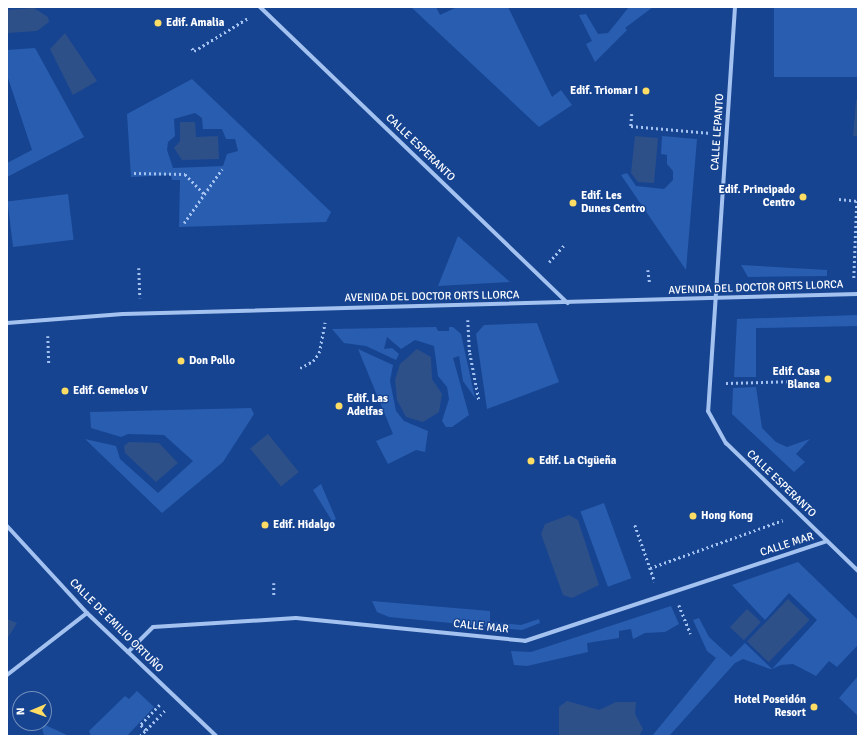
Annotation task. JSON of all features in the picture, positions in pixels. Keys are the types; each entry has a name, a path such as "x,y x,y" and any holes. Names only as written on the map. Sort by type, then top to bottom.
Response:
{"street":[{"name":"CALLE LEPANTO","path":"707,402 728,134 735,7"},
{"name":"CALLE ESPERANTO","path":"261,8 568,303"},
{"name":"AVENIDA DEL DOCTOR ORTS LLORCA","path":"7,323 141,314 858,294"},
{"name":"CALLE ESPERANTO","path":"707,402 711,420 726,443 858,571"},
{"name":"CALLE DE EMILIO ORTUÑO","path":"7,526 87,613 216,736"},
{"name":"CALLE MAR","path":"128,652 153,627 296,618 525,641 827,541"},
{"path":"7,675 87,613"}],"path":[{"path":"192,48 194,51 261,8"},
{"path":"632,114 631,126 728,134"},
{"path":"184,223 222,169"},
{"path":"134,174 185,174 204,194"},
{"path":"839,199 857,201 854,275"},
{"path":"539,275 566,243"},
{"path":"139,268 141,314"},
{"path":"648,270 650,281"},
{"path":"468,306 470,354 479,400"},
{"path":"47,320 49,365"},
{"path":"300,368 313,361 319,353 325,329"},
{"path":"708,383 799,381"},
{"path":"650,568 799,514"},
{"path":"635,525 656,585"},
{"path":"274,583 274,596"},
{"path":"673,592 691,634"},
{"path":"146,730 141,725 172,693"},
{"path":"140,736 158,717"}],"shaded area":[{"path":"411,7 436,7 440,15 457,7 508,7 552,97 561,90 572,105 539,127"},
{"path":"629,7 653,7 625,28 627,30 595,62 586,44 592,41 579,15 586,14 598,34 608,33"},
{"path":"774,7 858,7 858,77 774,77"},
{"path":"34,8 48,17 49,22 37,31 7,33 7,10"},
{"path":"65,33 97,81 73,95 50,49"},
{"path":"35,48 84,137 7,177 7,163 32,150 7,75 7,50"},
{"path":"192,79 331,212 326,222 179,227 180,180 172,180 171,175 131,177 127,114","holes":["195,113 202,118 203,129 222,129 226,139 235,139 238,151 227,154 223,166 173,168 167,150 168,142 175,136 174,119"]},
{"path":"856,100 858,101 858,136 853,136"},
{"path":"180,122 195,122 196,137 218,136 219,159 182,160 174,148 180,141"},
{"path":"635,136 658,138 654,183 638,182 631,173"},
{"path":"662,136 697,139 686,270 621,175 627,173 636,186 664,189 673,180 673,171 667,164 667,155 661,154"},
{"path":"68,194 74,240 13,247 7,201"},
{"path":"458,236 510,282 438,286"},
{"path":"741,265 827,270 827,276 748,277"},
{"path":"858,315 858,326 756,328 756,377 734,377 737,319"},
{"path":"537,323 559,382 487,409 476,334 484,325"},
{"path":"436,327 438,331 449,331 449,327 453,327 461,334 475,398 463,381 459,356 453,358 469,415 452,427 446,427 442,421 449,399 447,387 438,376 434,346 415,340 401,349 387,337 384,349 392,348 399,354 396,360 366,346 344,343 332,329"},
{"path":"358,349 393,365 390,381 396,411 404,421 428,431 425,452 416,450 388,464 376,441 393,434"},
{"path":"417,349 431,357 432,379 442,394 439,412 423,422 406,417 397,400 395,380 400,364"},
{"path":"756,387 762,428 776,442 787,447 810,439 796,454 805,462 794,472 732,414 733,388"},
{"path":"251,408 254,414 223,462 162,513 85,439 116,446 120,459 158,493 193,461 164,435 128,434 121,437 91,428 90,412"},
{"path":"268,434 299,472 281,487 250,448"},
{"path":"129,442 159,443 178,463 156,482 125,453 124,446"},
{"path":"321,484 336,519 332,521 313,490"},
{"path":"604,503 631,578 608,587 581,512"},
{"path":"569,515 578,520 599,585 572,598 563,595 541,534 545,524"},
{"path":"798,562 858,620 858,645 837,667 829,661 816,676 793,664 781,665 772,669 817,620 789,593 765,620 732,585"},
{"path":"788,599 810,620 769,662 747,641"},
{"path":"372,601 490,611 490,622 521,625 539,619 540,623 522,630 389,617 377,612"},
{"path":"671,606 679,624 665,632 645,633 633,639 631,629 619,631 619,638 587,643 588,652 527,666 514,665 511,651 531,652"},
{"path":"747,609 761,622 744,640 730,627"},
{"path":"699,618 709,637 731,657 745,643 772,669 743,659 735,663 669,736 652,736 716,658 707,651 693,620"},
{"path":"7,619 17,623 7,639"},
{"path":"858,676 858,716 839,698"},
{"path":"137,691 154,707 127,736 91,736 89,731 125,696 129,699"},
{"path":"567,701 599,710 616,702 636,702 635,714 643,729 639,736 559,736 559,707"},
{"path":"52,728 69,736 44,736 43,731 52,731"}],"place":[{"name":"Edif. Amalia","path":"158,23"},
{"name":"Edif. Triomar I","path":"646,91"},
{"name":"Edif. Principado Centro","path":"803,197"},
{"name":"Edif. Les Dunes Centro","path":"573,203"},
{"name":"Don Pollo","path":"181,361"},
{"name":"Edif. Casa Blanca","path":"828,379"},
{"name":"Edif. Gemelos V","path":"65,391"},
{"name":"Edif. Las Adelfas","path":"339,406"},
{"name":"Edif. La Cigüeña","path":"531,461"},
{"name":"Hong Kong","path":"693,516"},
{"name":"Edif. Hidalgo","path":"265,525"},
{"name":"Hotel Poseidón Resort","path":"814,707"}]}
